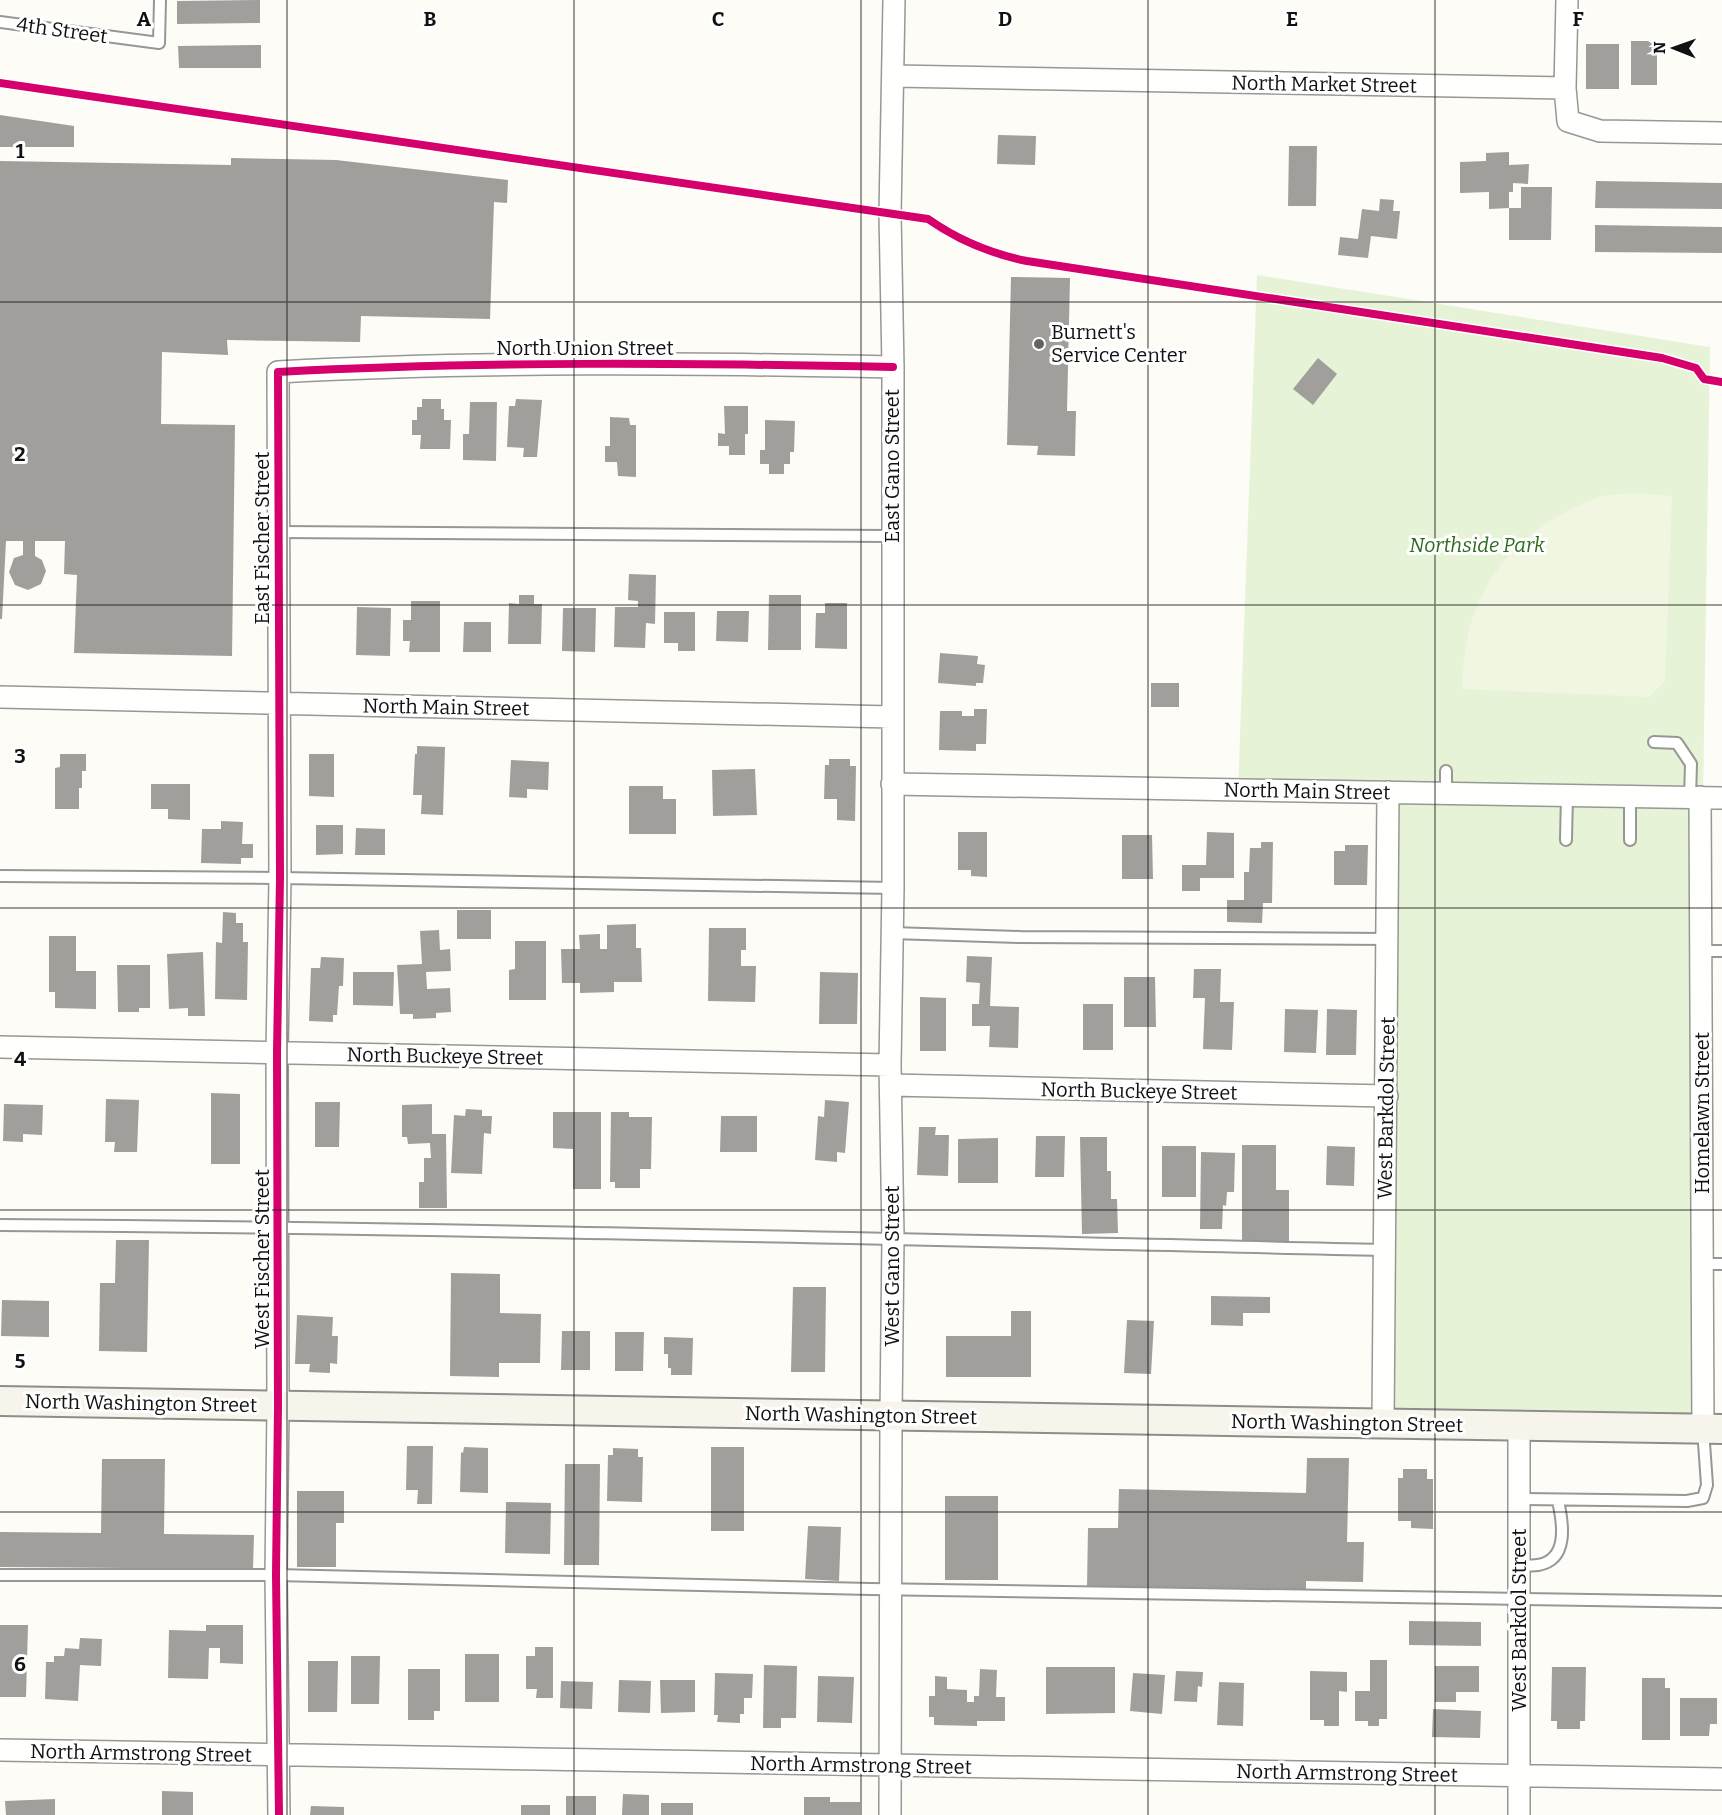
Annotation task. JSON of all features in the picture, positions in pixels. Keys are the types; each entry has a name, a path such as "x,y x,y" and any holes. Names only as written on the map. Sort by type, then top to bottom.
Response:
{"main road":[{"name":"North Washington Street","path":"0,1401 1713,1429"}],"street":[{"name":"East Gano Street","path":"892,717 890,214 894,0"},
{"path":"1567,0 1565,88 1568,121 1600,131 1722,133"},
{"name":"North Market Street","path":"894,76 1565,88"},
{"name":"North Union Street","path":"278,372 399,366 670,364 892,367"},
{"name":"East Fischer Street","path":"278,372 278,703"},
{"name":"North Main Street","path":"0,697 892,717"},
{"name":"West Fischer Street","path":"278,703 280,878 277,1052 276,1575 279,1815"},
{"name":"West Gano Street","path":"890,1815 893,1237 890,1075 893,888 892,717"},
{"name":"North Main Street","path":"892,784 1722,798"},
{"name":"West Barkdol Street","path":"1383,1424 1389,939 1388,792"},
{"name":"Homelawn Street","path":"1695,797 1700,951 1712,1108 1713,1429"},
{"name":"North Buckeye Street","path":"0,1047 277,1052 1386,1096"},
{"name":"West Barkdol Street","path":"1519,1426 1519,1815"},
{"name":"North Armstrong Street","path":"0,1750 1722,1779"}],"lane":[{"name":"4th Street","path":"0,22 159,44 160,0"},
{"path":"278,532 891,536"},
{"path":"1654,742 1677,743 1691,764 1695,797"},
{"path":"1446,771 1446,793"},
{"path":"1566,840 1567,795"},
{"path":"1630,796 1630,840"},
{"path":"0,876 893,888"},
{"path":"892,933 1020,937 1389,939"},
{"path":"1700,951 1722,951"},
{"path":"0,1225 893,1237 1385,1250"},
{"path":"1519,1499 1687,1501 1702,1498 1707,1485 1713,1429"},
{"path":"1518,1565 1538,1565 1550,1561 1560,1548 1563,1523 1558,1501"},
{"path":"0,1575 276,1575 891,1589 1722,1602"}],"green space":[{"name":"Northside Park","path":"1257,275 1710,347 1703,798 1703,1429 1383,1424 1388,793 1238,790"},
{"path":"1633,493 1672,496 1665,681 1649,697 1462,689 1465,653 1473,617 1480,598 1501,564 1530,536 1563,513 1599,497"}],"building":[{"path":"260,0 260,23 177,24 177,1"},
{"path":"1631,41 1657,41 1657,85 1631,85"},
{"path":"1586,44 1619,44 1619,89 1586,89"},
{"path":"261,45 261,68 179,68 178,46"},
{"path":"0,115 74,126 74,147 0,147"},
{"path":"998,135 1036,136 1035,165 997,164"},
{"path":"1289,146 1317,146 1316,206 1288,206"},
{"path":"1509,152 1509,165 1529,164 1528,184 1513,183 1513,192 1509,192 1509,208 1489,209 1489,192 1460,193 1460,162 1486,161 1486,153"},
{"path":"231,158 336,160 508,180 507,203 494,202 490,319 361,316 360,342 227,340 228,355 162,352 161,424 235,425 232,656 74,653 77,575 64,574 65,541 35,541 35,556 42,560 46,571 41,584 28,590 15,585 9,572 14,558 23,555 23,541 6,541 2,619 0,619 0,161 231,165"},
{"path":"1596,181 1722,183 1722,209 1595,208"},
{"path":"1521,187 1552,187 1551,240 1509,240 1509,208 1521,208"},
{"path":"1380,199 1394,200 1393,211 1400,211 1397,239 1371,236 1368,258 1338,255 1340,237 1358,239 1362,209 1379,211"},
{"path":"1595,225 1722,227 1722,253 1595,252"},
{"name":"Burnett's Service Center","path":"1011,277 1070,278 1067,411 1076,411 1075,456 1037,455 1038,446 1007,445"},
{"path":"1318,358 1337,374 1313,405 1293,389"},
{"path":"422,399 441,399 444,420 451,420 450,449 420,449 421,435 412,435 412,420 417,420 417,407 422,407"},
{"path":"516,399 542,400 537,457 523,457 524,448 507,447 509,406 515,406"},
{"path":"470,402 497,402 496,461 463,460 463,434 469,434"},
{"path":"724,406 748,406 745,455 729,455 729,446 718,446 718,433 725,434"},
{"path":"610,417 629,418 630,425 636,425 636,477 618,476 617,462 605,462 605,446 610,446"},
{"path":"765,420 795,421 794,452 790,452 790,464 784,464 784,474 769,474 769,464 760,464 760,450 765,450"},
{"path":"629,574 656,575 655,624 646,623 645,648 614,647 615,607 638,607 638,601 628,600"},
{"path":"519,595 534,595 534,604 542,604 541,644 508,644 509,603 519,604"},
{"path":"769,595 801,595 801,650 768,650"},
{"path":"411,601 440,601 440,652 409,652 410,641 403,641 403,620 411,620"},
{"path":"825,603 847,603 847,649 815,648 816,613 825,613"},
{"path":"357,607 391,608 390,656 356,655"},
{"path":"563,608 596,608 595,652 562,651"},
{"path":"717,611 749,611 748,642 716,641"},
{"path":"664,612 695,612 695,651 678,651 678,643 664,643"},
{"path":"464,622 491,622 491,652 463,652"},
{"path":"940,653 978,656 977,664 985,665 983,683 976,683 976,686 938,683"},
{"path":"1151,683 1179,683 1179,707 1151,707"},
{"path":"974,709 987,709 986,744 976,744 976,751 939,750 940,711 962,711 962,716 974,716"},
{"path":"417,746 445,747 443,815 421,814 422,795 413,795"},
{"path":"60,754 86,754 86,771 82,771 82,788 79,788 79,809 55,809 55,768 60,767"},
{"path":"309,754 334,754 334,797 309,796"},
{"path":"829,759 850,759 850,766 856,766 855,821 837,820 837,799 824,799 825,765 829,765"},
{"path":"511,760 549,762 548,790 527,789 527,798 509,797"},
{"path":"755,769 757,815 713,816 712,770"},
{"path":"151,784 190,784 190,820 168,819 168,809 151,809"},
{"path":"629,786 663,786 663,799 676,799 676,834 629,834"},
{"path":"221,821 243,822 242,844 253,844 253,858 241,858 241,864 201,863 202,829 221,829"},
{"path":"316,825 343,825 343,854 316,855"},
{"path":"356,828 385,829 385,855 355,855"},
{"path":"958,832 987,832 987,877 971,876 971,870 958,870"},
{"path":"1207,832 1234,833 1234,878 1200,878 1200,891 1182,891 1182,865 1206,865"},
{"path":"1122,835 1152,835 1153,879 1122,879"},
{"path":"1261,842 1273,842 1272,903 1263,903 1262,923 1227,922 1227,900 1244,900 1244,872 1249,872 1250,848 1261,848"},
{"path":"1345,845 1368,845 1367,885 1334,885 1334,851 1345,851"},
{"path":"457,910 491,910 491,939 457,939"},
{"path":"223,912 236,913 236,923 243,923 243,942 248,942 247,1000 215,999 216,942 222,943"},
{"path":"636,924 636,948 641,948 642,982 614,982 614,992 580,993 580,983 562,983 561,949 580,949 579,935 600,934 600,949 607,949 607,925"},
{"path":"709,928 746,928 746,950 741,950 741,966 756,966 755,1002 708,1001"},
{"path":"439,930 440,950 450,949 451,971 426,972 427,989 450,988 451,1012 436,1013 436,1018 413,1019 413,1014 400,1014 397,965 422,964 420,931"},
{"path":"49,936 76,936 76,971 96,971 96,1009 55,1008 55,992 49,992"},
{"path":"515,941 546,941 546,1000 509,1000 509,970 515,969"},
{"path":"203,952 205,1016 188,1016 188,1008 169,1009 167,954"},
{"path":"967,956 992,957 990,1006 1019,1007 1018,1048 989,1047 990,1026 972,1026 972,1004 979,1004 980,983 966,982"},
{"path":"321,957 344,958 343,986 339,986 337,1015 333,1015 333,1022 309,1021 311,968 320,968"},
{"path":"117,965 150,965 150,1008 139,1008 139,1012 118,1012"},
{"path":"1194,969 1221,969 1220,1002 1234,1002 1232,1050 1203,1049 1205,998 1193,998"},
{"path":"353,972 394,972 393,1006 353,1005"},
{"path":"820,972 858,973 857,1024 819,1024"},
{"path":"1124,977 1155,977 1156,1027 1124,1027"},
{"path":"920,997 946,998 946,1051 920,1051"},
{"path":"1083,1004 1113,1004 1113,1050 1083,1050"},
{"path":"1285,1009 1318,1010 1316,1053 1284,1052"},
{"path":"1327,1009 1357,1010 1356,1055 1326,1055"},
{"path":"211,1093 240,1094 240,1164 211,1164"},
{"path":"106,1099 139,1100 137,1152 114,1152 115,1142 105,1142"},
{"path":"825,1100 849,1102 845,1153 837,1152 837,1162 815,1160 818,1116 824,1117"},
{"path":"315,1102 340,1102 339,1147 315,1147"},
{"path":"4,1104 43,1105 42,1135 23,1134 23,1142 3,1141"},
{"path":"432,1104 432,1134 446,1134 447,1208 419,1208 419,1182 424,1182 424,1158 431,1158 430,1143 408,1144 407,1137 402,1137 402,1105"},
{"path":"466,1109 482,1110 482,1116 492,1116 491,1134 484,1133 482,1174 451,1173 454,1115 465,1116"},
{"path":"553,1112 601,1112 601,1189 573,1189 573,1149 553,1148"},
{"path":"611,1112 629,1112 629,1117 652,1117 651,1169 640,1169 640,1188 615,1188 615,1182 610,1182"},
{"path":"721,1116 757,1116 757,1152 720,1152"},
{"path":"919,1127 936,1127 935,1135 949,1135 948,1176 917,1175"},
{"path":"1036,1136 1065,1136 1064,1177 1035,1177"},
{"path":"1080,1137 1107,1137 1107,1171 1111,1171 1111,1199 1117,1199 1118,1233 1082,1234"},
{"path":"998,1138 998,1183 958,1183 958,1139"},
{"path":"1242,1145 1276,1145 1276,1190 1289,1190 1289,1241 1242,1241"},
{"path":"1162,1146 1196,1146 1196,1197 1162,1197"},
{"path":"1327,1146 1355,1147 1354,1186 1326,1185"},
{"path":"1201,1152 1235,1153 1234,1192 1227,1192 1226,1206 1223,1205 1222,1229 1200,1229"},
{"path":"116,1240 149,1240 147,1352 99,1351 100,1283 115,1283"},
{"path":"451,1273 500,1274 500,1313 541,1314 540,1363 499,1363 499,1377 450,1376"},
{"path":"793,1287 826,1287 825,1372 791,1372"},
{"path":"1211,1296 1270,1297 1270,1313 1243,1313 1243,1326 1211,1325"},
{"path":"2,1300 49,1301 49,1337 1,1336"},
{"path":"1011,1311 1031,1311 1031,1377 946,1377 946,1336 1011,1336"},
{"path":"297,1315 333,1317 332,1336 338,1336 337,1364 330,1363 330,1373 309,1372 310,1364 295,1364"},
{"path":"1127,1320 1154,1321 1151,1374 1124,1373"},
{"path":"562,1331 590,1331 590,1370 561,1370"},
{"path":"615,1332 644,1332 643,1371 615,1371"},
{"path":"664,1337 693,1338 692,1375 671,1375 671,1368 668,1368 668,1354 664,1354"},
{"path":"407,1446 433,1446 432,1504 417,1504 418,1490 406,1490"},
{"path":"464,1447 488,1448 488,1493 460,1492 461,1452 463,1453"},
{"path":"711,1447 744,1447 744,1531 711,1531"},
{"path":"613,1448 638,1449 638,1457 643,1457 642,1502 607,1501 608,1455 613,1455"},
{"path":"1307,1458 1349,1458 1347,1542 1364,1542 1363,1582 1306,1581 1306,1591 1087,1587 1088,1528 1118,1528 1119,1489 1306,1493"},
{"path":"102,1459 165,1459 164,1534 254,1535 253,1569 0,1567 0,1532 101,1533"},
{"path":"565,1464 600,1464 599,1565 564,1565"},
{"path":"1403,1469 1427,1469 1427,1479 1433,1479 1433,1529 1411,1528 1411,1521 1398,1521 1398,1478 1403,1478"},
{"path":"297,1491 344,1491 344,1523 336,1523 336,1567 297,1567"},
{"path":"945,1496 998,1496 998,1580 945,1580"},
{"path":"506,1502 551,1503 550,1554 505,1553"},
{"path":"808,1526 841,1527 839,1581 805,1579"},
{"path":"1409,1621 1481,1622 1481,1646 1409,1645"},
{"path":"0,1625 28,1625 26,1697 0,1697"},
{"path":"206,1625 243,1625 243,1664 220,1663 220,1648 209,1648 208,1679 168,1678 169,1630 206,1631"},
{"path":"80,1638 102,1639 101,1666 80,1665 78,1701 45,1699 46,1662 54,1662 54,1656 64,1656 65,1648 79,1649"},
{"path":"535,1647 553,1647 553,1698 536,1698 537,1689 526,1689 526,1656 535,1656"},
{"path":"465,1654 499,1654 499,1702 465,1702"},
{"path":"351,1656 380,1656 379,1704 351,1704"},
{"path":"1370,1660 1387,1660 1387,1719 1379,1719 1379,1726 1368,1726 1368,1721 1355,1721 1355,1691 1370,1691"},
{"path":"308,1661 338,1661 337,1712 308,1712"},
{"path":"764,1665 797,1666 796,1718 781,1718 781,1728 763,1728"},
{"path":"1435,1666 1479,1666 1479,1692 1456,1692 1456,1702 1435,1702"},
{"path":"1046,1667 1115,1667 1115,1713 1046,1714"},
{"path":"1552,1667 1586,1667 1585,1721 1580,1721 1580,1729 1557,1729 1557,1721 1551,1721"},
{"path":"408,1669 440,1669 440,1711 434,1711 434,1720 408,1720"},
{"path":"980,1669 997,1670 996,1697 1005,1697 1005,1721 977,1721 977,1726 934,1725 934,1717 929,1717 929,1696 935,1696 935,1676 947,1677 947,1689 967,1690 967,1702 974,1702 974,1696 979,1696"},
{"path":"1176,1671 1203,1672 1202,1687 1198,1686 1197,1702 1174,1701"},
{"path":"1310,1671 1347,1672 1347,1692 1339,1691 1339,1726 1324,1726 1324,1720 1310,1720"},
{"path":"715,1673 753,1674 752,1698 744,1698 744,1714 740,1714 740,1723 717,1722 718,1715 714,1715"},
{"path":"1133,1673 1165,1675 1162,1714 1130,1711"},
{"path":"818,1676 854,1677 852,1723 817,1722"},
{"path":"1642,1678 1665,1678 1665,1688 1670,1688 1670,1740 1642,1740"},
{"path":"619,1680 651,1681 650,1713 618,1712"},
{"path":"660,1680 695,1680 695,1712 661,1713"},
{"path":"561,1681 593,1682 592,1709 560,1708"},
{"path":"1219,1682 1244,1683 1243,1726 1217,1725"},
{"path":"1680,1698 1717,1698 1717,1724 1710,1724 1709,1736 1680,1736"},
{"path":"1433,1709 1481,1711 1480,1738 1432,1737"},
{"path":"162,1791 193,1792 193,1815 162,1815"},
{"path":"623,1794 649,1795 649,1815 622,1815"},
{"path":"566,1796 596,1796 596,1815 566,1815"},
{"path":"804,1797 830,1797 830,1802 860,1802 860,1815 804,1815"},
{"path":"55,1799 55,1815 6,1815 5,1801"},
{"path":"661,1803 693,1803 693,1815 661,1815"},
{"path":"521,1805 550,1805 550,1815 521,1815"},
{"path":"311,1806 344,1807 344,1815 310,1815"}],"cycle path":[{"path":"0,83 928,219 976,245 1027,261 1662,358 1696,368 1704,379 1722,382"},
{"path":"279,1815 276,1575 277,1052 280,878 278,372 355,368 586,364 893,367"}],"place":[{"name":"Burnett's Service Center","path":"1039,344"}]}
